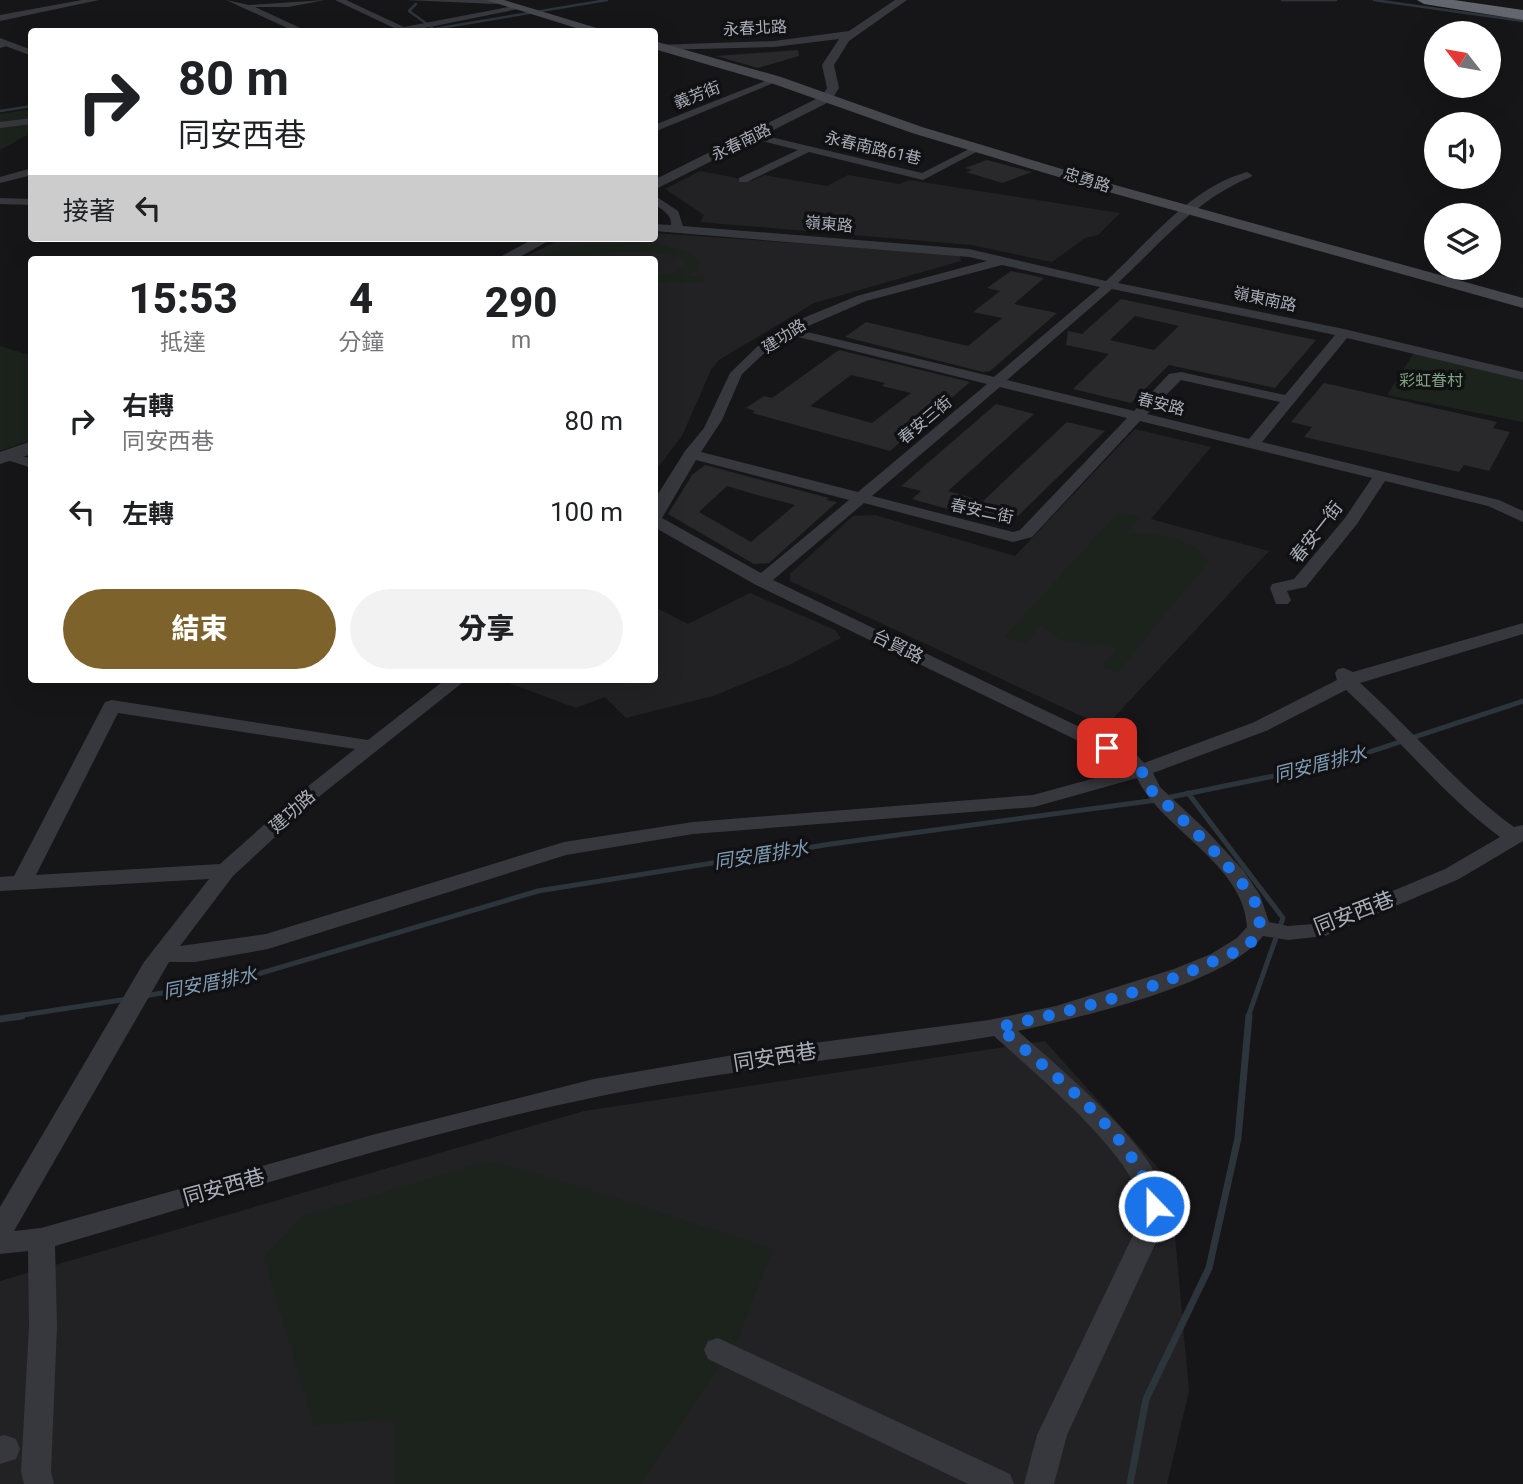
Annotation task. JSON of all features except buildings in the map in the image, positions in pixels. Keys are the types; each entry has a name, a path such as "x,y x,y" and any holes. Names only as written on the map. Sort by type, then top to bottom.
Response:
{"highway":[{"path":"1424,0 1523,12"},
{"path":"1457,0 1523,12"}],"main road":[{"path":"496,1 590,28"},
{"name":"忠勇路","path":"658,48 776,80 979,148 1523,303"}],"street":[{"path":"0,18 95,0"},
{"path":"230,0 296,28"},
{"path":"243,5 288,5 321,0"},
{"path":"339,0 400,28"},
{"path":"410,0 496,1"},
{"path":"827,98 815,72 818,54 887,0"},
{"path":"827,98 833,88 828,65 840,38 902,0"},
{"path":"266,15 288,5"},
{"path":"409,28 529,11"},
{"path":"456,28 529,11"},
{"name":"永春北路","path":"658,47 728,50 840,38"},
{"path":"3,43 28,52"},
{"name":"義芳街","path":"658,127 776,80"},
{"name":"永春南路","path":"658,184 827,98"},
{"path":"0,125 28,122"},
{"name":"永春南路61巷","path":"754,136 923,177 979,148"},
{"path":"743,180 808,149"},
{"path":"0,180 28,172"},
{"path":"1110,285 1192,210 1232,180 1247,175"},
{"path":"0,201 28,202"},
{"path":"658,201 674,213 678,222 676,229"},
{"name":"嶺東路","path":"658,227 969,253 999,261"},
{"path":"510,256 539,242"},
{"name":"嶺東南路","path":"999,261 1344,333 1523,376"},
{"name":"建功路","path":"658,502 712,426 743,364 788,331 841,305 999,261"},
{"name":"春安三街","path":"762,581 1110,285"},
{"name":"春安路","path":"788,331 1493,503 1523,517"},
{"path":"1252,445 1344,333"},
{"name":"春安二街","path":"690,454 1000,536 1013,537 1026,534 1174,377 1181,376 1289,400"},
{"path":"3,457 28,448"},
{"path":"3,457 28,463"},
{"name":"春安一街","path":"1282,600 1278,588 1300,583 1351,521 1382,475"},
{"name":"台貿路","path":"658,521 762,581 1129,758 1145,780 1196,830 1253,898 1260,915 1258,928"},
{"path":"157,961 268,941 564,849 609,840 693,828 1010,804 1145,780 1259,727 1346,677 1523,628"},
{"path":"1346,677 1470,804 1519,834"},
{"name":"建功路","path":"0,1231 157,961 226,871 309,795 453,683"},
{"path":"22,882 112,706 371,746"},
{"name":"同安西巷","path":"0,1242 41,1239 415,1133 607,1085 772,1056 999,1027 1077,1010 1199,968 1239,951 1253,940 1258,928 1288,933 1317,931 1452,874 1480,860 1519,834"},
{"path":"0,884 226,871"},
{"path":"999,1027 1107,1126 1148,1184 1154,1206 1150,1227 1052,1435 1039,1484"},
{"path":"39,1484 36,1472 39,1377 46,1300 41,1239"},
{"path":"718,1350 999,1484"}],"shaded area":[{"path":"700,171 752,181 764,175 827,186 848,175 899,184 909,180 1120,213 1098,235 1085,238 1052,262 971,245 700,222 704,215 665,189"},
{"path":"658,233 960,255 961,261 814,303 719,360 711,370 682,436 658,467 658,256 527,256 555,242 658,242"},
{"path":"1135,429 1211,447 1151,519 1269,551 1105,727 790,581 790,574 853,516 875,515 1015,556"},
{"path":"750,593 835,630 841,638 789,665 713,696 626,718 605,697 576,708 509,683 658,683 658,609 688,624"},
{"path":"1045,1041 1170,1181 1189,1391 1167,1484 0,1484 0,1281 584,1111"}],"green space":[{"path":"28,109 28,135 0,150 0,114"},
{"path":"629,243 663,245 690,253 700,261 698,270 690,276 705,276 703,283 658,283 658,275 672,273 686,264 678,257 662,253 617,252 543,256 558,249"},
{"path":"0,346 28,355 28,441 0,451"},
{"name":"彩虹眷村","path":"1414,353 1523,379 1523,422 1387,395"},
{"path":"1119,512 1140,517 1125,535 1146,533 1170,538 1193,547 1209,561 1118,672 1102,667 1117,647 1060,640 1042,624 1026,643 1004,637"},
{"path":"489,1161 572,1184 773,1249 737,1341 641,1484 394,1484 393,1419 314,1425 264,1258 301,1217"}],"waterway":[{"path":"440,28 607,0"},
{"path":"1282,0 1336,0"},
{"path":"1374,0 1523,21"},
{"path":"416,4 409,11 432,28"},
{"path":"0,111 28,107"},
{"name":"同安厝排水","path":"1188,793 1333,764 1523,701"},
{"name":"同安厝排水","path":"1166,798 1188,793"},
{"path":"1188,793 1283,918 1248,1017"},
{"name":"同安厝排水","path":"145,996 244,978 538,891 831,844 1157,800"},
{"name":"同安厝排水","path":"10,1017 128,999"},
{"name":"同安厝排水","path":"0,1019 22,1016"},
{"path":"1130,1484 1146,1399 1209,1268 1238,1138 1249,1016"}],"route":[{"path":"1107,748 1129,758 1148,779 1150,789 1196,830 1253,898 1260,915 1258,928 1253,940 1239,951 1199,968 1077,1010 999,1027 1107,1126 1148,1184 1154,1206"}]}
